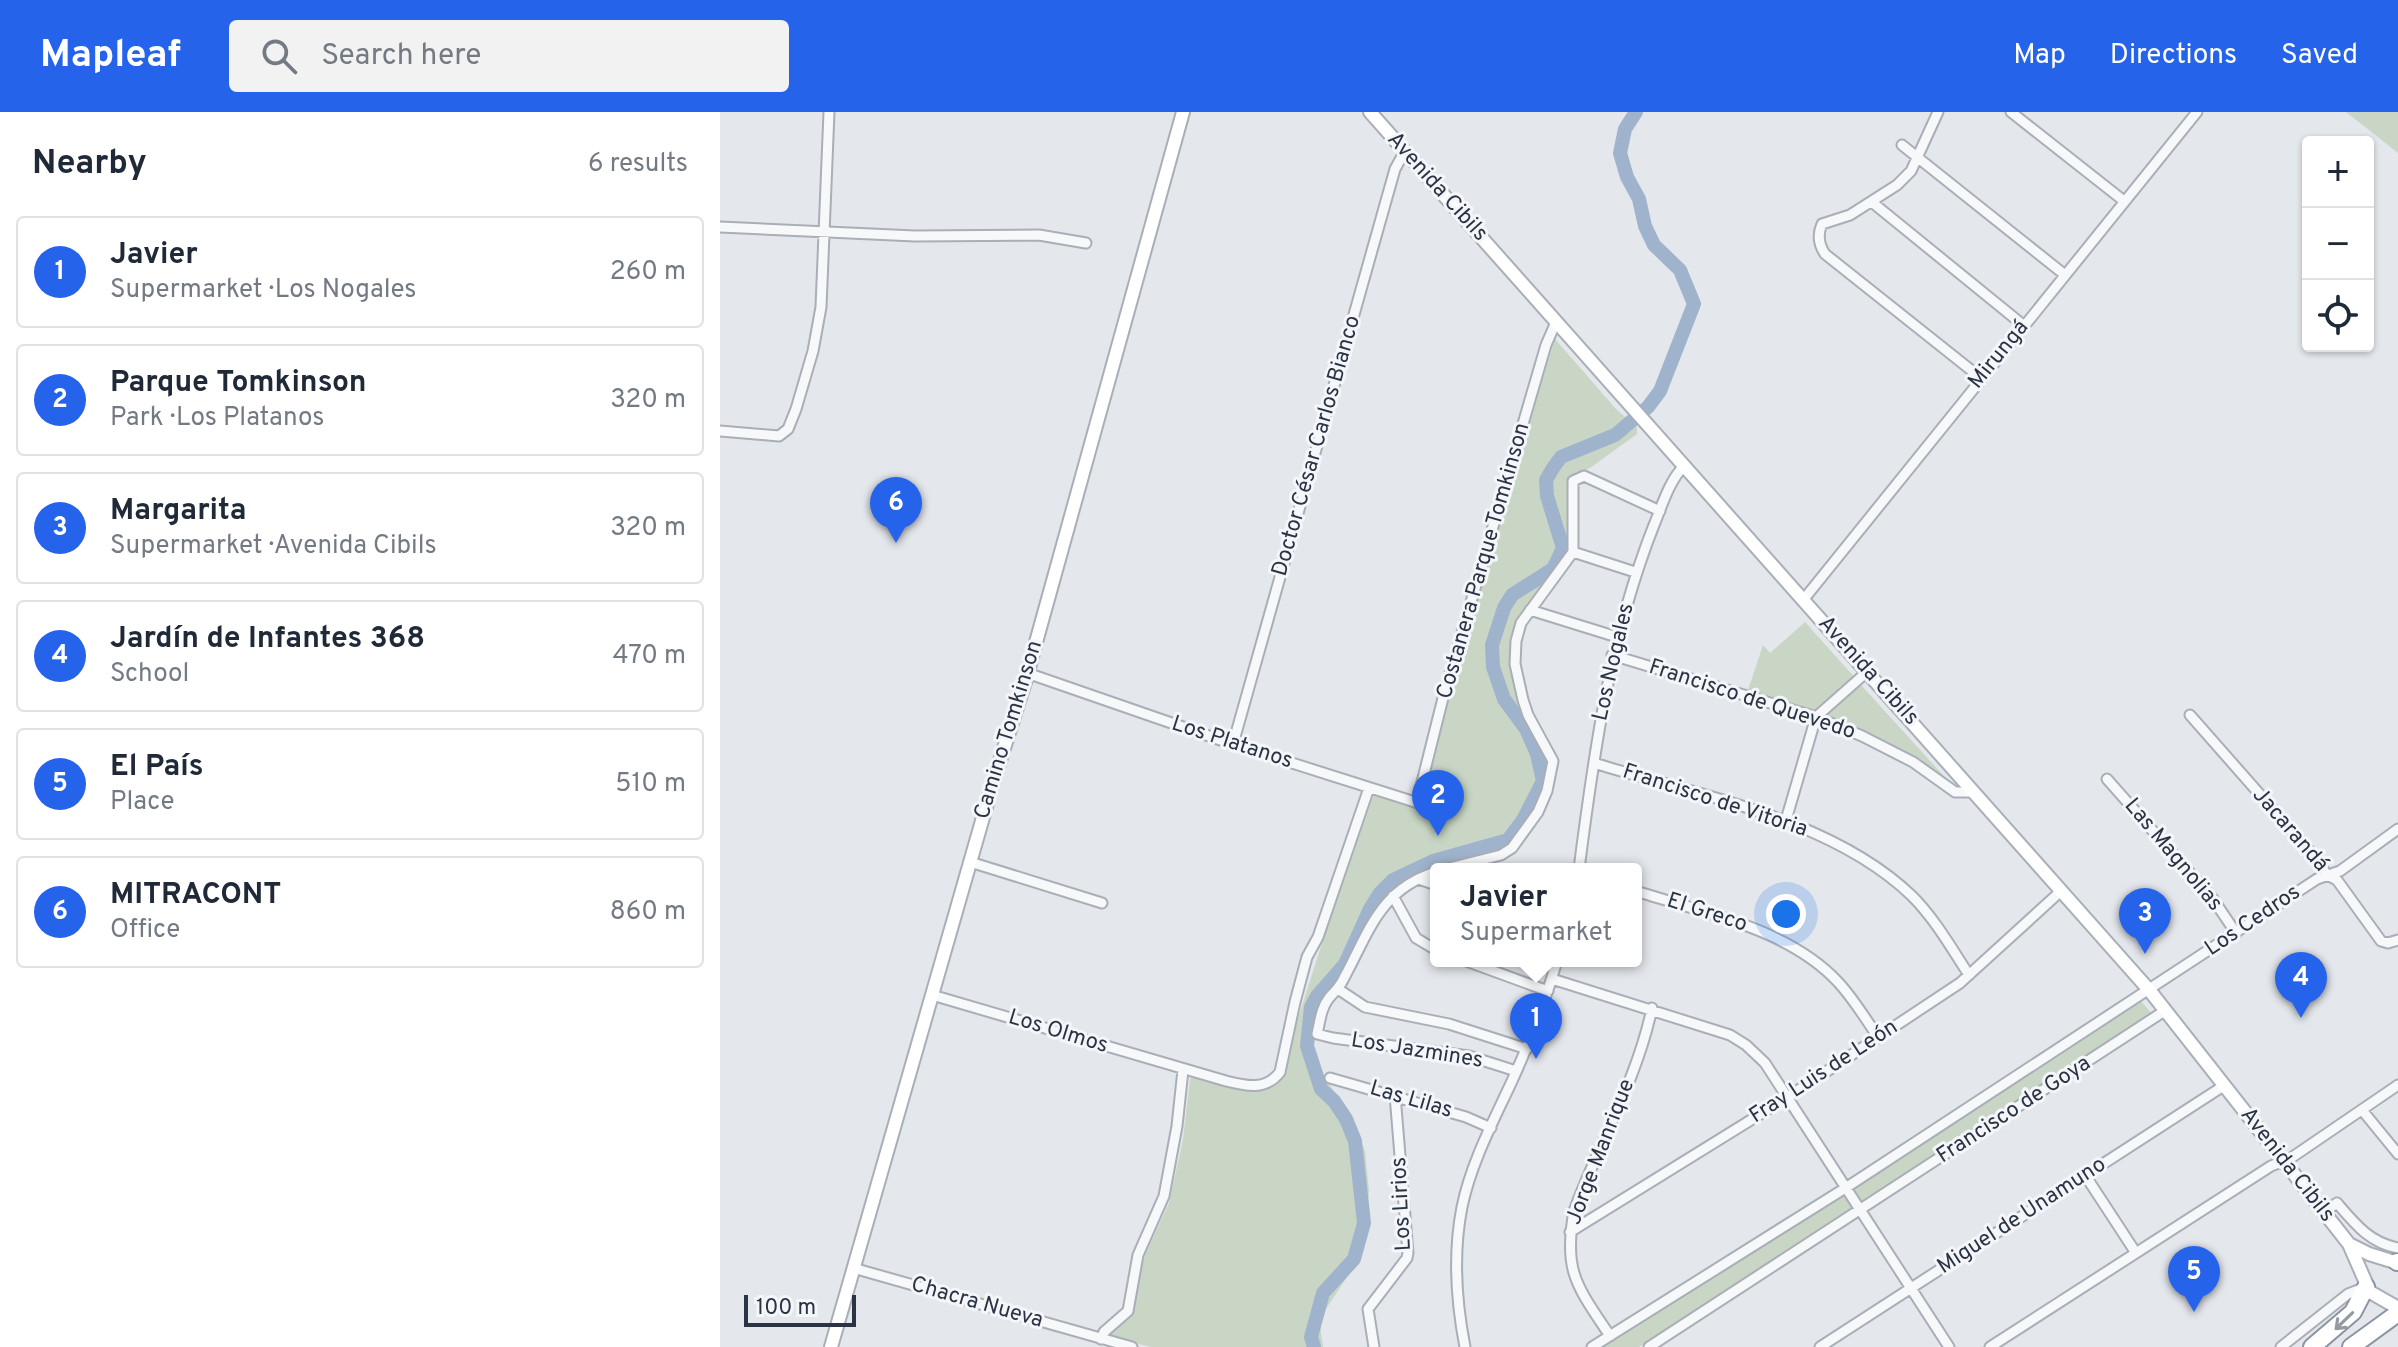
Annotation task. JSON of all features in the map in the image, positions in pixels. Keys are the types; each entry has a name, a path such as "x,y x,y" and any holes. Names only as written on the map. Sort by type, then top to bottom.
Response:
{"highway":[{"path":"2312,1347 2353,1312 2365,1283"},
{"path":"2351,1347 2396,1319"},
{"path":"2367,1347 2396,1319"}],"street":[{"path":"720,431 774,436 784,434 796,409 818,328 829,112"},
{"name":"Camino Tomkinson","path":"831,1347 1027,673 1183,112"},
{"name":"Avenida Cibils","path":"1370,112 2150,991 2349,1244 2365,1283"},
{"path":"1938,112 1918,158 1904,178 1873,203 1822,224 1820,247 1981,378"},
{"path":"2011,112 2124,201"},
{"name":"Mirungá","path":"1804,599 2197,112"},
{"path":"1902,145 2065,275"},
{"name":"Doctor César Carlos Bianco","path":"1233,744 1395,169 1405,151"},
{"path":"1873,203 2023,325"},
{"path":"720,227 915,236 1039,235 1086,243"},
{"name":"Costanera Parque Tomkinson","path":"1417,802 1443,698 1546,345 1556,322"},
{"name":"Los Nogales","path":"1580,863 1612,655 1635,572 1673,479 1684,466"},
{"path":"1469,863 1501,855 1512,848 1538,812 1547,791 1553,761 1528,715 1515,664 1517,633 1573,552 1572,486 1575,479 1584,476 1660,511"},
{"path":"1573,552 1635,572"},
{"path":"1530,610 1617,637"},
{"name":"Francisco de Quevedo","path":"1612,655 1816,717 1913,762 1955,792 1974,792"},
{"path":"1786,820 1816,717 1868,671"},
{"name":"Los Platanos","path":"1027,673 1233,744 1437,809"},
{"name":"Jacarandá","path":"2190,715 2315,857 2327,875 2337,880 2381,941 2393,942"},
{"name":"Francisco de Vitoria","path":"1594,763 1786,820 1850,850 1912,896 1969,975"},
{"name":"Las Magnolias","path":"2107,779 2213,899 2236,933"},
{"path":"1132,1347 1101,1339 1104,1332 1128,1311 1138,1255 1164,1196 1177,1126 1183,1070 1250,1086 1260,1086 1277,1077 1307,957 1318,937 1369,788"},
{"name":"Los Cedros","path":"2150,991 2317,879 2340,871 2398,829"},
{"path":"970,862 1102,903"},
{"path":"1430,874 1393,896 1378,913 1338,989 1365,1007 1449,1024 1527,1049"},
{"path":"1419,879 1430,883"},
{"name":"Fray Luis de León","path":"1570,1232 1788,1097 1969,975 2061,891"},
{"name":"El Greco","path":"1642,893 1787,942 1839,983 1878,1037"},
{"path":"1393,896 1416,938 1430,946"},
{"path":"1482,967 1548,991"},
{"path":"1465,1347 1457,1286 1459,1230 1472,1172 1527,1049 1555,967"},
{"path":"1552,979 1730,1035 1765,1063 1949,1347"},
{"name":"Los Jazmines","path":"1338,989 1324,1006 1317,1034 1469,1056 1516,1071"},
{"name":"Francisco de Goya","path":"1592,1347 2150,991"},
{"name":"Los Olmos","path":"932,995 1183,1070"},
{"name":"Jorge Manrique","path":"1610,1336 1574,1276 1570,1263 1570,1232 1574,1211 1627,1087 1652,1008"},
{"name":"Francisco de Goya","path":"1649,1347 2166,1010"},
{"name":"Las Lilas","path":"1330,1078 1466,1117 1491,1128"},
{"name":"Miguel de Unamuno","path":"1820,1347 2225,1085"},
{"path":"1990,1347 2398,1085"},
{"name":"Los Lirios","path":"1374,1347 1368,1309 1408,1253 1395,1095"},
{"path":"2362,1110 2398,1154"},
{"path":"2085,1175 2136,1253"},
{"path":"2324,1212 2337,1203 2366,1235 2376,1242 2398,1248"},
{"name":"Avenida Cibils","path":"2349,1244 2394,1261"},
{"path":"2281,1347 2365,1283 2369,1266 2394,1261"},
{"name":"Chacra Nueva","path":"853,1268 1101,1339"},
{"path":"2365,1283 2374,1296 2393,1303 2396,1319"}],"green space":[{"path":"2346,112 2398,112 2398,153"},
{"path":"1555,339 1616,409 1637,427 1637,434 1573,477 1569,549 1521,613 1512,634 1511,662 1518,700 1548,766 1542,798 1509,846 1448,863 1430,863 1430,868 1393,884 1381,897 1343,974 1318,1004 1311,1039 1316,1065 1345,1107 1365,1151 1369,1191 1363,1253 1322,1315 1323,1347 1151,1347 1108,1336 1129,1312 1145,1255 1169,1203 1183,1139 1190,1079 1193,1075 1232,1088 1249,1090 1262,1088 1282,1069 1374,794 1421,807 1450,685"},
{"path":"1805,622 1856,679 1814,713 1747,693 1763,645 1770,653"},
{"path":"1859,685 1953,786 1828,718 1827,713"},
{"path":"2140,1000 2152,1014 1865,1202 1861,1201 1852,1187"},
{"path":"1843,1191 1853,1210 1639,1347 1601,1347"}],"waterway":[{"path":"1314,1347 1311,1337 1323,1293 1354,1259 1364,1223 1355,1141 1346,1119 1321,1089 1307,1046 1311,1007 1345,964 1370,909 1393,880 1433,861 1508,840 1523,820 1543,781 1537,754 1526,729 1504,699 1493,667 1492,645 1504,608 1512,595 1553,569 1563,548 1547,496 1546,480 1561,457 1615,435 1648,407 1660,391 1694,304 1680,270 1654,245 1645,226 1639,199 1627,177 1620,153 1625,129 1636,112"}],"place":[{"name":"MITRACONT","path":"896,543"},
{"name":"Parque Tomkinson","path":"1438,836"},
{"name":"Margarita","path":"2145,954"},
{"name":"Jardín de Infantes 368","path":"2301,1018"},
{"name":"Javier","path":"1536,1059"},
{"name":"El País","path":"2194,1312"}]}
